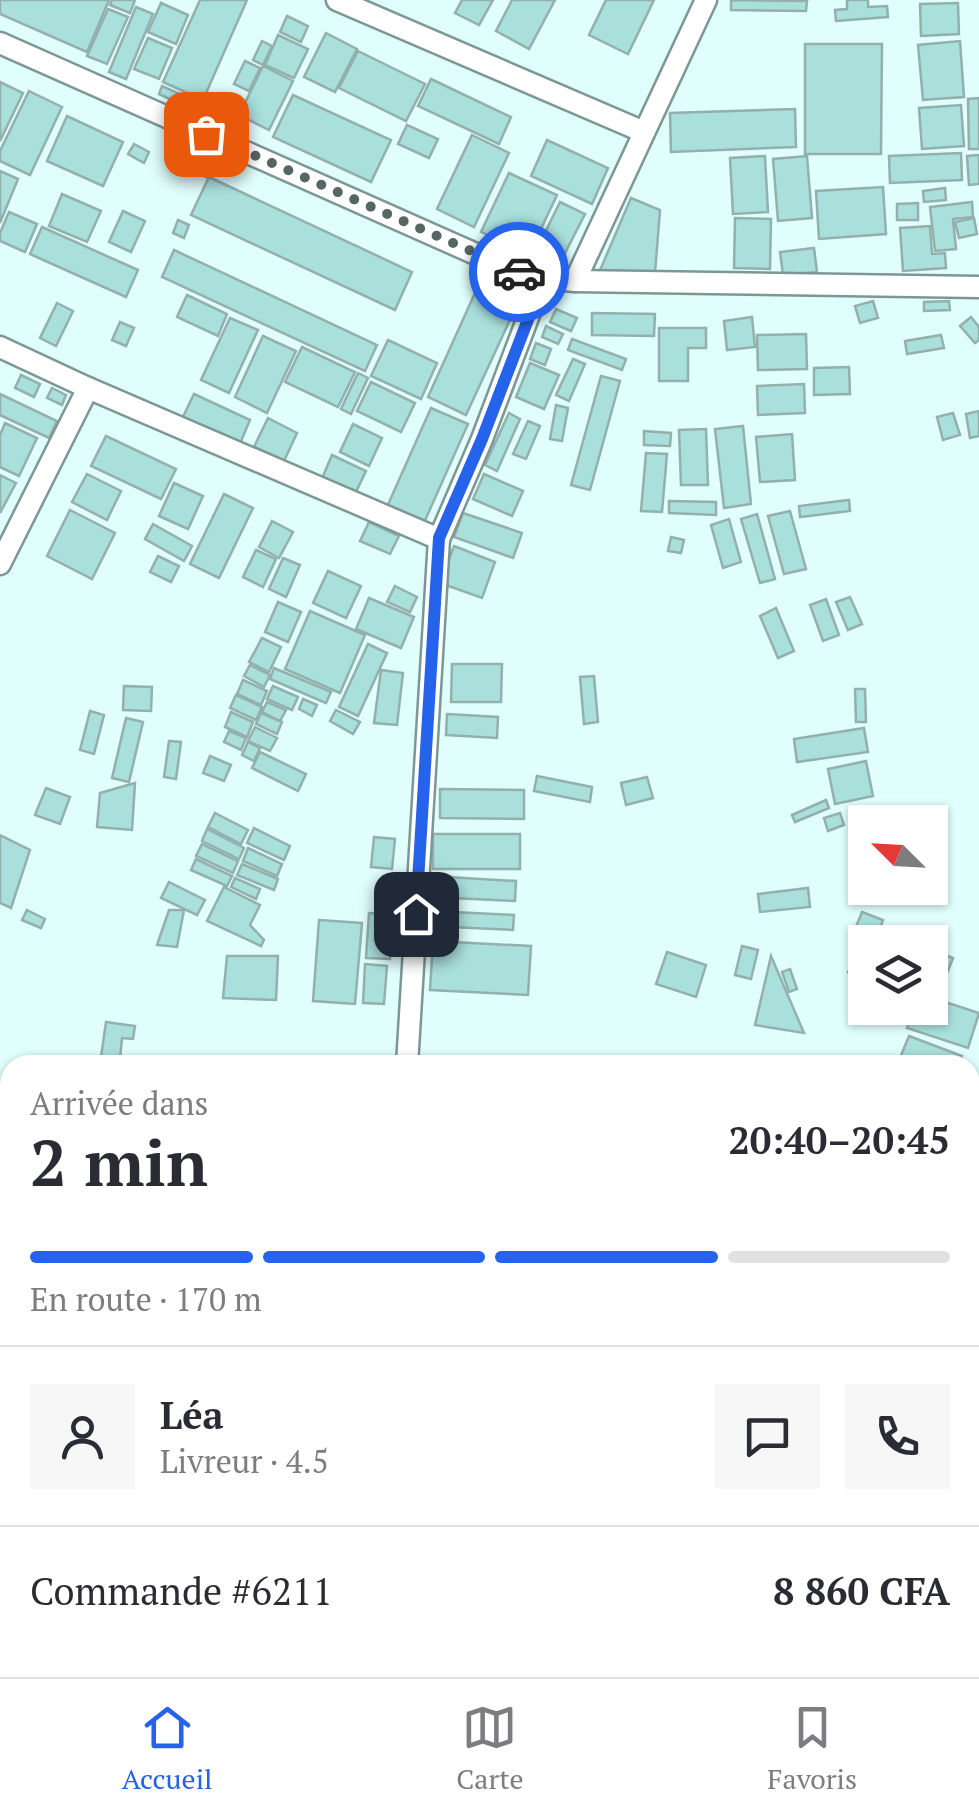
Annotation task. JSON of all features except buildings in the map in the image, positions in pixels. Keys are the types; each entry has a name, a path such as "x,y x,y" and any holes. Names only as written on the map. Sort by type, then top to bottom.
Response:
{"street":[{"path":"337,0 644,132"},
{"path":"575,281 706,0"},
{"path":"0,42 514,270 544,278 979,288"},
{"path":"408,1055 439,538 544,278"},
{"path":"0,347 439,538"},
{"path":"0,564 88,388"}],"way so far":[{"path":"206,134 519,272"}],"route":[{"path":"416,914 439,538 544,278 519,272"}]}
